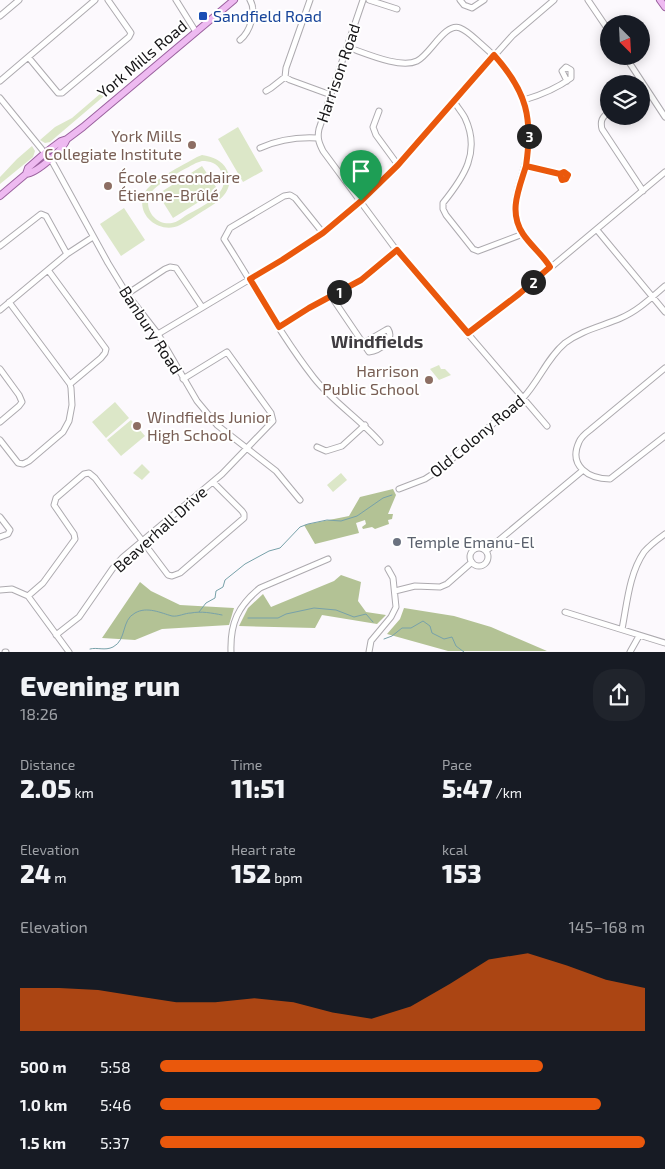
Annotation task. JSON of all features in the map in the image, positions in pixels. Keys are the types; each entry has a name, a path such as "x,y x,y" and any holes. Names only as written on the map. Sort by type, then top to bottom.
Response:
{"main road":[{"name":"York Mills Road","path":"0,196 26,174 28,168 45,153 61,141 67,139 234,0"},
{"path":"660,0 665,7"},
{"name":"York Mills Road","path":"26,174 32,174 50,159 64,146 67,139"}],"street":[{"path":"0,16 19,0"},
{"path":"0,81 95,0"},
{"path":"29,58 58,93 62,93 129,37 131,33 108,0"},
{"path":"176,0 196,32"},
{"path":"240,40 245,36 253,13 253,5 250,0"},
{"path":"266,91 285,77 286,68 310,0"},
{"name":"Harrison Road","path":"363,0 319,129 318,138 323,151 397,250 547,426"},
{"path":"369,0 397,9"},
{"path":"460,0 464,5 472,8 484,0"},
{"path":"158,334 282,260 323,233 361,201 398,165 513,35 554,0"},
{"path":"588,0 600,18"},
{"path":"347,47 390,61 410,63 417,61 452,28 458,27 465,30 494,55 516,82 524,100 529,132 526,166 514,208 517,223 523,234 550,267"},
{"path":"285,77 331,95"},
{"path":"524,100 557,88 567,81"},
{"path":"650,95 664,114"},
{"name":"Banbury Road","path":"0,98 50,159 127,294 158,334 197,400 217,425 276,471 300,500"},
{"path":"454,101 469,127 471,142 470,158 461,181 443,204 446,216 473,249 478,251 523,234"},
{"path":"380,111 373,128 398,165"},
{"path":"601,125 602,129 643,191"},
{"path":"260,148 271,143 304,137 318,138"},
{"path":"526,166 560,174"},
{"path":"468,333 519,294 665,172"},
{"path":"323,233 290,195 284,196 230,228 224,239 279,327 314,378 331,397 365,425 380,442"},
{"path":"0,246 40,214 46,216 67,254"},
{"path":"597,230 665,312"},
{"path":"0,310 67,254 93,237"},
{"path":"279,327 309,308 361,280 397,250"},
{"path":"127,294 170,267 176,268 202,306"},
{"path":"48,270 106,349 102,358 70,384"},
{"name":"Old Colony Road","path":"398,489 424,479 439,470 523,398 534,385 547,363 565,344 579,334 629,314 665,286"},
{"path":"330,296 362,344 369,352 374,352 386,343 391,337 390,332 386,330 362,344"},
{"path":"0,440 18,462 23,464 63,432 69,422 72,405 70,384 9,302"},
{"name":"Beaverhall Drive","path":"56,635 79,617 113,568 143,540 213,482 271,424 273,417 227,352 183,379"},
{"path":"665,368 579,441 576,454 578,463 582,471 590,476 599,479 610,479 665,436"},
{"path":"0,369 22,402 20,406 0,422"},
{"path":"317,447 326,452 342,446 365,425"},
{"path":"486,551 582,471"},
{"path":"28,596 43,583 75,539 74,534 54,505 56,498 84,474 89,473 95,478 168,574 176,576 244,518 242,511 213,482"},
{"path":"0,517 10,530 8,534 0,537"},
{"path":"622,629 633,574 637,564 649,547 665,534"},
{"path":"481,548 486,551 488,557 485,564 479,566 472,562 470,557 473,550 481,548"},
{"path":"230,652 232,625 240,608 252,595 260,588 328,559"},
{"path":"395,592 415,586 440,587 447,584 472,562"},
{"path":"369,652 371,641 396,608 393,578 388,569"},
{"path":"0,590 12,589 28,596 69,652"},
{"path":"565,612 665,643"},
{"path":"630,652 639,636"}],"green space":[{"path":"115,81 117,85 50,142 45,143 40,140 55,127 72,118"},
{"path":"238,127 263,171 243,182 218,139"},
{"path":"32,146 35,151 33,157 0,184 0,177"},
{"path":"202,155 213,158 220,161 225,167 229,177 229,184 224,195 220,200 180,225 165,227 152,222 143,210 142,202 147,189","holes":["202,161 215,164 221,171 224,179 219,193 206,204 176,222 160,222 149,209 148,204 151,193 165,181"]},
{"path":"202,166 218,190 173,218 158,194"},
{"path":"124,208 145,240 121,256 100,224"},
{"path":"439,365 441,369 445,369 451,375 439,380 430,369"},
{"path":"115,402 129,418 106,438 92,422"},
{"path":"131,420 145,436 121,456 107,440"},
{"path":"142,464 150,472 142,480 133,473"},
{"path":"341,473 347,480 333,492 327,485"},
{"path":"393,489 396,495 388,514 393,514 392,519 388,520 389,524 375,529 372,527 363,529 362,527 366,524 365,520 356,523 359,533 315,544 304,525 349,516 360,497"},
{"path":"341,575 361,582 358,601 366,612 386,615 377,624 322,615 315,628 239,626 248,608 263,594 271,607 334,581"},
{"path":"140,582 151,591 180,605 234,608 229,625 162,629 135,640 102,638"},
{"path":"404,608 454,616 491,627 547,651 448,651 387,634 400,619"}],"waterway":[{"path":"199,612 206,603 215,598 216,591 223,587 225,580 245,564 269,551 280,548 300,527 327,520 341,521 357,516 383,498 392,495"},
{"path":"248,618 278,618 286,614 314,608 336,610 354,617 366,614 373,622"},
{"path":"90,649 107,649 117,644 128,620 140,611 154,611 172,616 199,612 222,615"},
{"path":"384,639 392,636 402,628 411,628 423,621 430,626 432,633 444,639 452,637 456,646 464,652"}],"place":[{"name":"Sandfield Road","path":"203,16"},
{"name":"York Mills Collegiate Institute","path":"192,145"},
{"name":"École secondaire Étienne-Brûlé","path":"108,186"},
{"name":"Harrison Public School","path":"429,380"},
{"name":"Windfields Junior High School","path":"137,426"},
{"name":"Temple Emanu-El","path":"397,542"}],"district":[{"name":"Windfields","path":"377,342"}],"route":[{"path":"361,201 323,233 250,279 279,327 309,308 361,280 397,250 468,333 519,294 550,267 523,234 517,223 514,208 526,166 560,174 562,180 566,179 568,175 564,172 560,174 531,167 526,166 529,132 524,100 516,82 494,55 398,165 361,201"}]}
